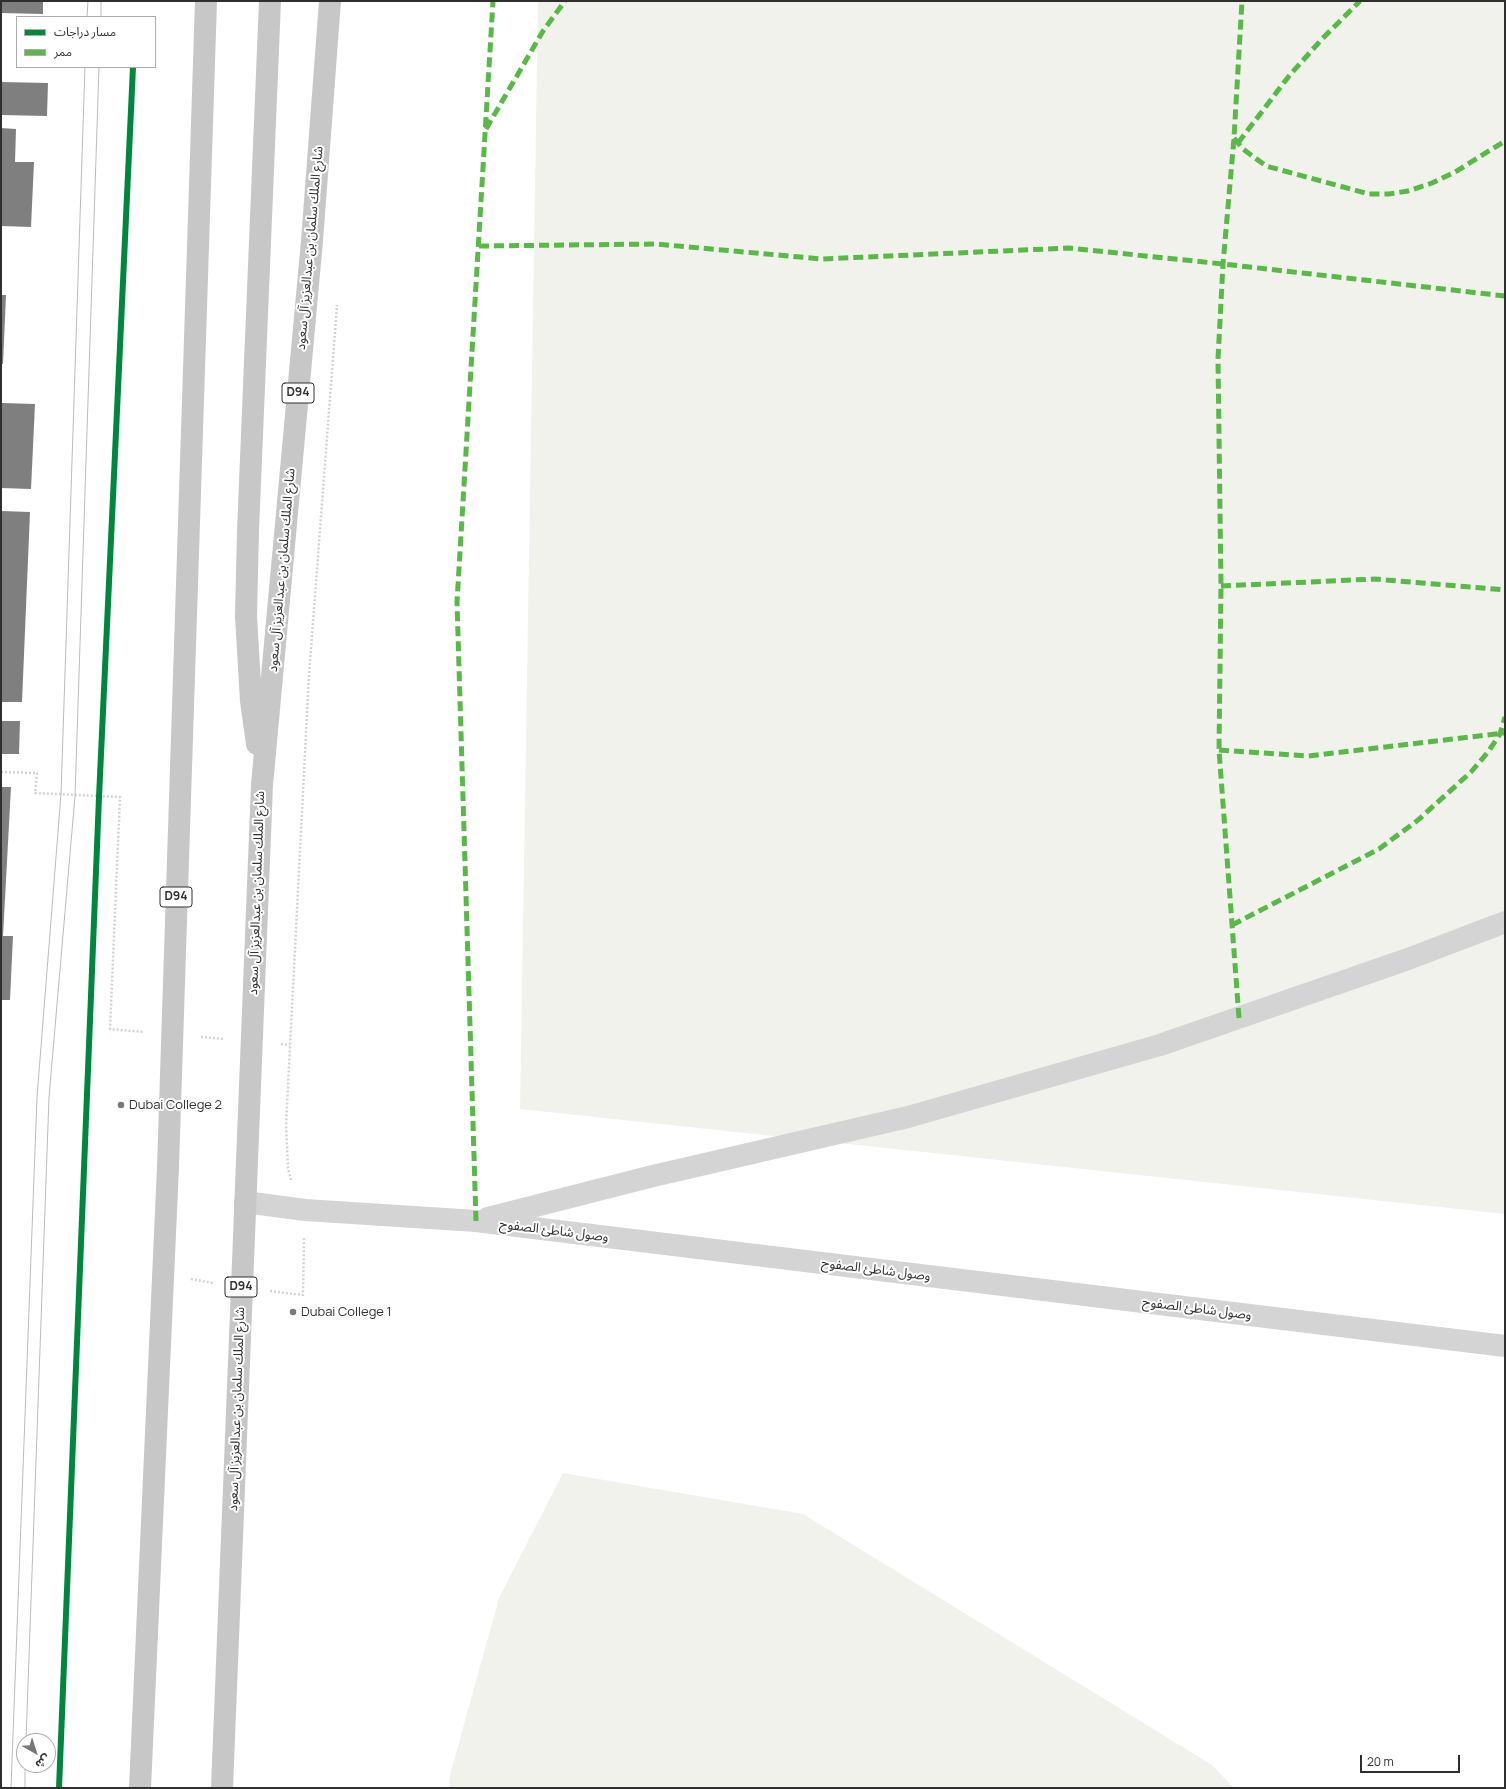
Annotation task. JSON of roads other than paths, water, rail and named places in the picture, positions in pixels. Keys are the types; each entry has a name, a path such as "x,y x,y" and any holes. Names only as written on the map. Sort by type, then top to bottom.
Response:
{"main road":[{"path":"262,785 251,701 246,616 270,1"},
{"name":"شارع الملك سلمان بن عبدالعزيز آل سعود","path":"222,1788 262,785 312,241 330,1"},
{"name":"D94","path":"140,1788 172,1035 205,2"}],"lane":[{"path":"476,1221 652,1176 908,1117 1160,1045 1408,959 1505,922"},
{"name":"وصول شاطئ الصفوح","path":"245,1202 305,1210 476,1221 1505,1346"}],"tram line":[{"path":"87,16 88,1"},
{"path":"101,1 101,16"},
{"path":"11,1788 37,1097 61,794 85,68"},
{"path":"26,1733 49,1097 75,796 99,68"},
{"path":"25,1773 25,1788"}],"place":[{"name":"Dubai College 2","path":"121,1105"},
{"name":"Dubai College 1","path":"293,1312"}]}
